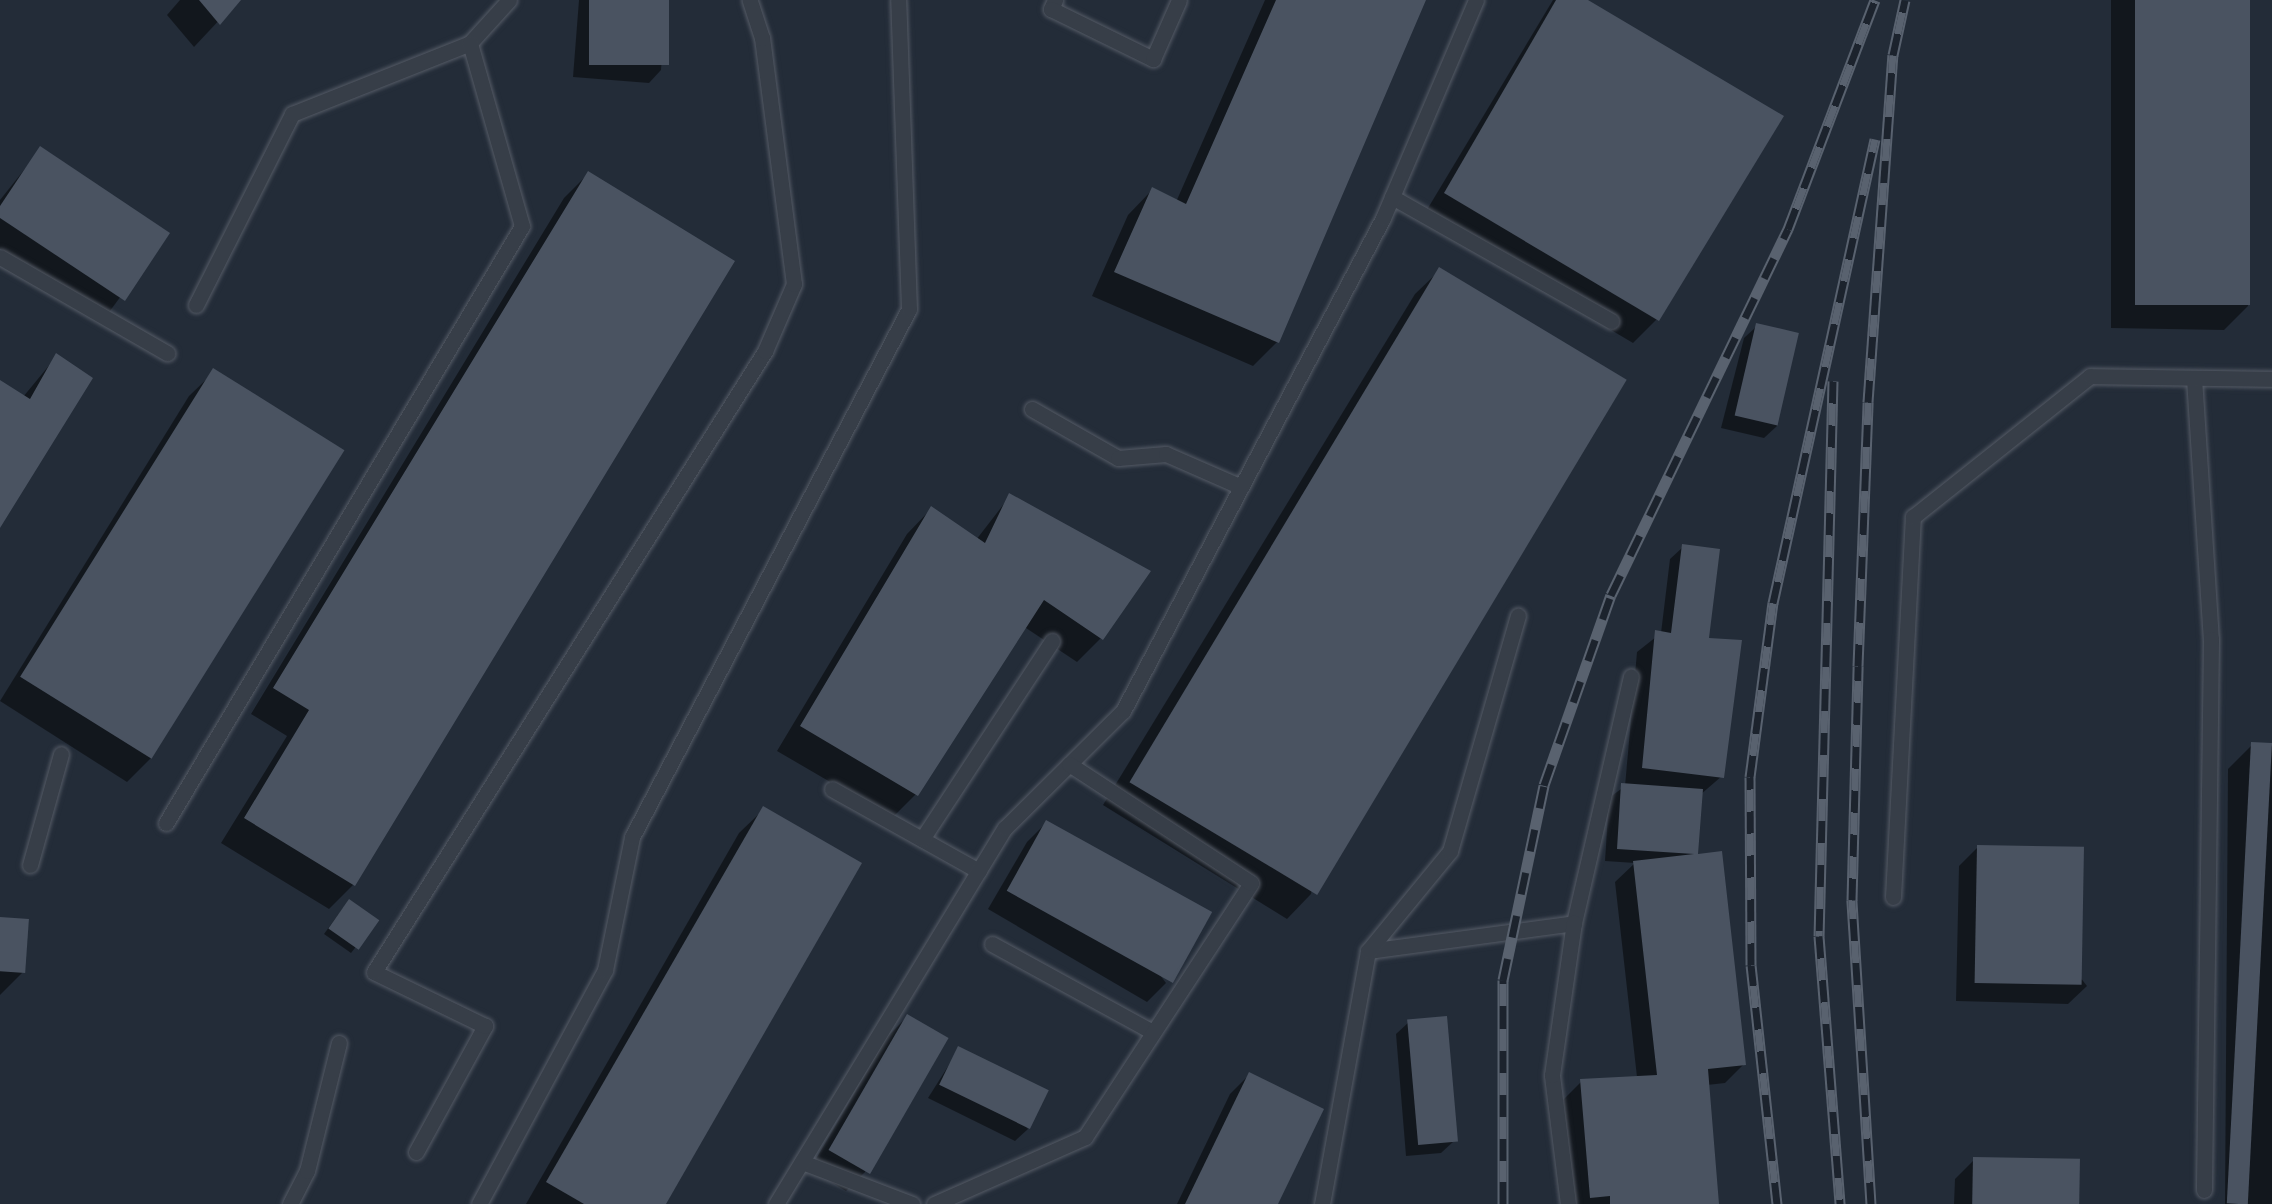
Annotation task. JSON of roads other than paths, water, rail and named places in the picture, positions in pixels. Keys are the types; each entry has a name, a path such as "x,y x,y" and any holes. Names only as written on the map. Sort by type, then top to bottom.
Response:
{"lane":[{"path":"196,305 292,114 470,43 509,0"},
{"path":"416,1152 485,1026 374,972 765,350 794,284 762,38 750,0"},
{"path":"479,1204 605,970 632,837 909,309 898,0"},
{"path":"1055,0 1050,9 1154,59 1178,0"},
{"path":"776,1204 1005,828 1122,711 1392,198 1480,1"},
{"path":"166,823 522,226 470,43"},
{"path":"1392,198 1611,321"},
{"path":"0,257 167,353"},
{"path":"1893,897 1912,518 2090,376 2272,379"},
{"path":"2194,378 2211,640 2204,1190"},
{"path":"1032,408 1118,458 1166,454 1241,487"},
{"path":"1322,1204 1368,951 1450,851 1518,616"},
{"path":"922,839 1052,641"},
{"path":"1568,1204 1552,1075 1574,922 1631,676"},
{"path":"30,865 61,754"},
{"path":"934,1204 1085,1137 1251,882 1069,764"},
{"path":"832,789 980,871"},
{"path":"1368,951 1574,922"},
{"path":"992,944 1153,1032"},
{"path":"290,1204 307,1171 339,1043"},
{"path":"802,1162 912,1204"}],"railway":[{"path":"1503,1204 1503,980 1544,785 1611,595 1788,229 1875,0"},
{"path":"1871,1204 1852,900 1858,666 1868,402 1893,55 1905,0"},
{"path":"1777,1204 1751,965 1750,777 1773,603 1875,139"},
{"path":"1833,381 1819,936 1840,1204"}]}
